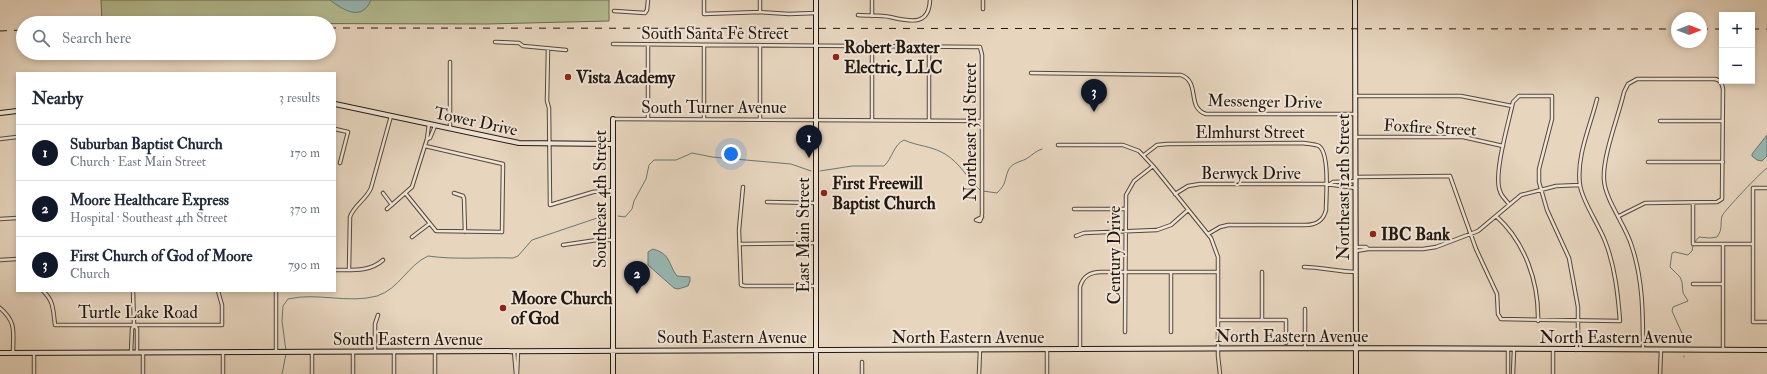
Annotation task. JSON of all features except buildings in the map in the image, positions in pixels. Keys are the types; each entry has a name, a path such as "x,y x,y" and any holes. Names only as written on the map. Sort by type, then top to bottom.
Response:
{"main road":[{"name":"East Main Street","path":"816,0 816,374"},
{"name":"Northeast 12th Street","path":"1355,0 1356,374"},
{"name":"Tower Drive","path":"336,104 519,143 613,144"},
{"path":"0,113 16,111"},
{"name":"Southeast 4th Street","path":"613,119 613,374"},
{"name":"North Eastern Avenue","path":"816,350 1218,350 1356,348 1508,350 1767,350"},
{"name":"South Eastern Avenue","path":"0,353 816,350"}],"street":[{"path":"614,11 645,13 648,10 648,0"},
{"path":"704,0 704,14 760,12 789,14 816,13"},
{"path":"760,0 760,12"},
{"path":"872,0 872,16"},
{"path":"858,15 889,17 903,20 918,20 927,16 930,0"},
{"path":"983,0 983,9"},
{"path":"495,42 519,43 523,46 566,50"},
{"name":"South Santa Fe Street","path":"613,44 974,46 981,48"},
{"path":"648,45 648,119"},
{"path":"704,45 704,119"},
{"path":"760,45 760,119"},
{"path":"872,46 872,120"},
{"path":"929,46 929,120"},
{"path":"548,48 547,101 550,108 550,205 593,192 613,190"},
{"name":"Northeast 3rd Street","path":"981,48 982,216"},
{"path":"450,62 450,129"},
{"name":"Messenger Drive","path":"1031,73 1181,75 1191,82 1195,105 1200,112 1206,114 1356,114"},
{"path":"1619,216 1645,203 1693,203 1716,202 1721,200 1723,195 1723,121 1722,84 1720,81 1715,79 1633,80 1628,84 1624,92 1604,167 1605,187 1631,243 1639,276 1643,306 1643,350"},
{"path":"1356,96 1461,96 1512,106"},
{"path":"1509,204 1501,194 1498,186 1500,162 1512,106 1516,97 1552,96 1552,119 1538,172 1547,210 1569,258 1578,306 1579,321 1576,350"},
{"path":"1471,235 1478,254 1496,290 1499,316 1503,320 1620,322 1618,297 1608,247 1580,185 1581,159 1597,99"},
{"path":"349,270 350,217 353,209 368,195 371,188 392,116"},
{"name":"South Turner Avenue","path":"613,119 982,121"},
{"path":"1660,121 1723,121"},
{"path":"387,209 406,194 413,185 427,139 426,136 429,124"},
{"path":"427,139 430,138 435,126"},
{"path":"336,129 348,132 340,163"},
{"path":"0,139 16,137"},
{"name":"Foxfire Street","path":"1356,137 1463,137 1503,146"},
{"name":"Elmhurst Street","path":"1144,155 1157,145 1167,144 1310,144 1318,146 1324,153 1327,184"},
{"path":"1058,145 1123,145 1135,148 1144,155 1208,234 1216,249 1218,272 1218,350 1220,374"},
{"path":"406,194 429,224 438,232 502,232 503,164 425,146"},
{"path":"1648,162 1723,162"},
{"name":"Century Drive","path":"1126,332 1126,195 1129,187 1153,166"},
{"name":"Berwyck Drive","path":"1175,194 1188,186 1200,184 1327,184 1356,179 1450,176 1471,235"},
{"path":"1208,234 1220,227 1228,225 1305,225 1317,223 1322,220 1325,213 1327,184"},
{"name":"Berwyck Drive","path":"1327,184 1356,188"},
{"path":"1356,249 1428,249 1471,235 1478,231 1521,195 1556,186 1580,185"},
{"path":"743,187 740,207 741,285 816,286"},
{"path":"1767,188 1753,188 1753,322 1767,322"},
{"path":"382,193 392,205"},
{"path":"454,193 462,196 464,199 465,232"},
{"path":"767,202 816,203"},
{"path":"1693,203 1693,244 1753,244"},
{"path":"1074,210 1125,209"},
{"path":"1076,236 1084,232 1125,232 1163,229 1171,225 1188,210"},
{"path":"1496,216 1515,237 1533,274 1538,303 1538,320"},
{"path":"0,219 16,218"},
{"path":"412,237 429,224"},
{"path":"563,246 597,240 613,240"},
{"path":"740,244 816,243"},
{"path":"1722,244 1723,350"},
{"path":"0,260 16,259"},
{"path":"336,270 372,268 383,260"},
{"path":"1304,267 1322,267 1340,272 1356,272"},
{"path":"1080,350 1080,290 1082,281 1088,274 1096,272 1218,272"},
{"path":"1171,272 1171,332"},
{"path":"1262,272 1262,320"},
{"path":"1694,284 1723,284"},
{"name":"Turtle Lake Road","path":"44,292 53,305 55,324 222,325 222,305 218,292"},
{"path":"132,353 132,329 134,324 133,292"},
{"path":"276,292 276,353"},
{"path":"0,308 12,322 13,353"},
{"path":"1305,309 1305,348"},
{"path":"375,352 375,324 378,315"},
{"path":"1218,320 1286,320 1286,343"},
{"path":"134,324 137,329 137,353"},
{"path":"1578,333 1581,350"},
{"path":"1553,349 1553,374"},
{"path":"979,374 980,350"},
{"path":"1047,350 1047,374"},
{"path":"1508,350 1508,374"},
{"path":"1513,374 1514,350"},
{"path":"1660,350 1660,374"},
{"path":"516,351 516,374"},
{"path":"312,352 312,374"},
{"path":"353,352 353,374"},
{"path":"394,352 394,374"},
{"path":"435,352 435,374"},
{"path":"34,353 34,374"},
{"path":"143,353 143,374"},
{"path":"223,353 223,374"},
{"path":"862,362 862,374"}],"green space":[{"path":"101,0 609,0 609,21 487,24 336,24 336,16 102,16"}],"water":[{"path":"330,0 371,0 363,11 352,12"},
{"path":"1767,135 1767,156 1762,161 1757,160 1752,156 1752,154"},
{"path":"653,249 659,251 666,257 677,276 690,277 688,286 678,289 674,288 648,265 648,252"}],"waterway":[{"path":"820,171 852,166 884,166 895,148 904,140 935,149 945,154 959,166 980,190"},
{"path":"983,191 997,193 1004,184 1011,166 1042,149"},
{"path":"618,216 625,217 632,209 634,201 646,179 649,165 654,160 676,160 692,153 712,157 791,164 811,171"},
{"path":"1694,243 1699,237 1717,237 1721,229 1722,216 1724,213 1767,168"},
{"path":"286,351 282,321 283,306 288,299 299,297 355,299 377,296 385,293 398,283 415,265 428,256 459,258 513,258 518,256 532,240 600,217 607,217"},
{"path":"1684,345 1685,340 1672,311 1673,307 1688,301 1683,293 1680,277 1670,267 1672,253 1675,252 1688,255 1692,251 1693,246"},
{"path":"282,374 286,354"}],"railway":[{"path":"336,28 1671,29"},
{"path":"1707,29 1719,29"},
{"path":"1755,29 1767,29"},
{"path":"0,31 16,30"}],"place":[{"name":"Robert Baxter Electric, LLC","path":"836,57"},
{"name":"Vista Academy","path":"568,77"},
{"name":"First Church of God of Moore","path":"1094,112"},
{"name":"Suburban Baptist Church","path":"809,158"},
{"name":"First Freewill Baptist Church","path":"824,193"},
{"name":"IBC Bank","path":"1373,234"},
{"name":"Moore Healthcare Express","path":"637,294"},
{"name":"Moore Church of God","path":"503,308"}]}
